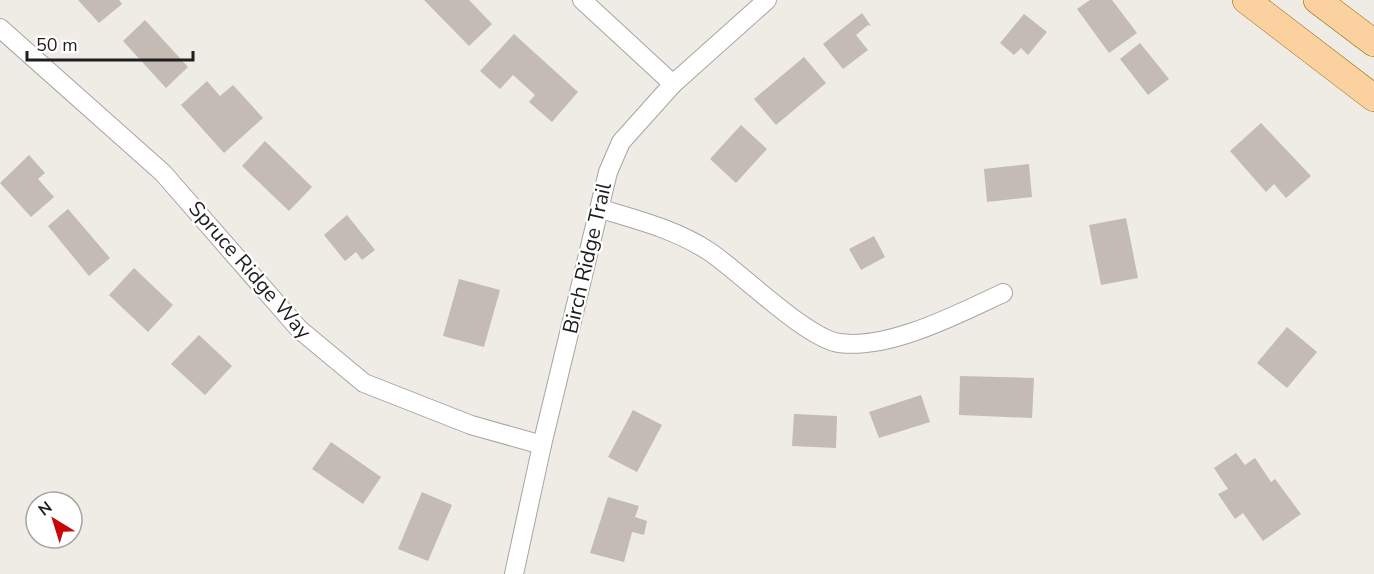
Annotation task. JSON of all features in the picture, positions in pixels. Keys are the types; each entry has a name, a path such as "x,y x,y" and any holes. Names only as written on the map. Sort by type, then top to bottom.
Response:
{"main road":[{"path":"1246,0 1374,98"},
{"path":"1317,0 1374,43"}],"street":[{"path":"582,0 673,84"},
{"name":"Birch Ridge Trail","path":"514,574 542,444 601,209 608,172 621,142 673,84 767,0"},
{"name":"Spruce Ridge Way","path":"0,28 163,173 299,329 364,383 471,425 542,444"},
{"path":"601,209 663,227 709,251 817,335 839,343 880,342 955,315 1003,293"}],"building":[{"path":"78,0 119,0 122,4 99,23"},
{"path":"424,0 469,0 492,24 469,46"},
{"path":"1090,0 1112,0 1137,33 1109,53 1077,9"},
{"path":"862,13 871,26 868,25 856,35 868,50 843,69 823,44"},
{"path":"1024,14 1047,32 1028,55 1021,48 1014,55 1000,43"},
{"path":"145,20 188,67 166,88 123,41"},
{"path":"514,34 578,92 552,122 529,102 535,95 513,75 500,89 480,71"},
{"path":"1140,43 1169,79 1148,95 1120,59"},
{"path":"804,57 826,83 776,125 754,99"},
{"path":"207,81 220,96 233,85 263,118 224,153 181,105"},
{"path":"1261,123 1311,176 1286,198 1274,184 1266,192 1230,151"},
{"path":"741,125 767,149 736,183 710,159"},
{"path":"265,141 312,187 289,211 242,166"},
{"path":"29,155 45,173 38,179 54,197 31,217 0,183"},
{"path":"1029,164 1032,197 987,202 984,169"},
{"path":"68,209 110,258 89,276 48,226"},
{"path":"347,215 375,250 362,260 356,252 345,261 324,235"},
{"path":"1126,218 1138,278 1101,285 1089,225"},
{"path":"874,236 885,257 861,270 849,249"},
{"path":"134,268 173,305 148,332 109,295"},
{"path":"459,279 500,290 484,347 443,336"},
{"path":"1287,327 1317,352 1287,388 1257,363"},
{"path":"199,335 232,366 205,395 171,364"},
{"path":"960,376 1034,378 1032,418 959,415"},
{"path":"921,395 930,422 879,438 869,412"},
{"path":"633,410 662,425 637,472 608,457"},
{"path":"794,414 837,416 836,448 792,446"},
{"path":"331,442 381,477 363,504 312,469"},
{"path":"1236,453 1245,465 1255,458 1271,482 1275,479 1301,514 1263,541 1243,513 1235,519 1218,494 1228,489 1214,468"},
{"path":"422,492 452,505 428,561 398,549"},
{"path":"608,497 639,506 635,517 647,521 644,535 632,532 624,562 590,553"}]}
